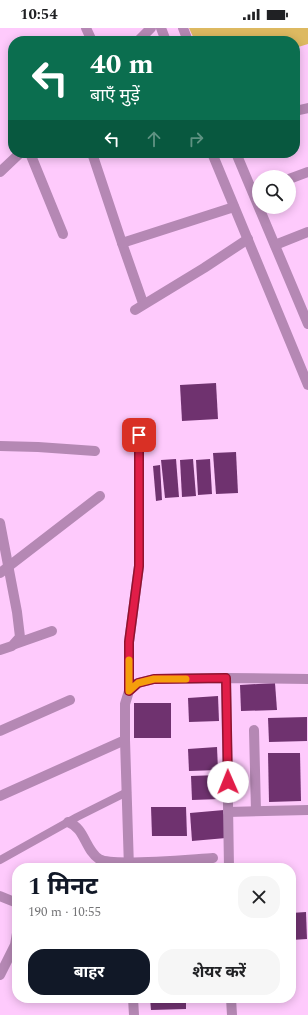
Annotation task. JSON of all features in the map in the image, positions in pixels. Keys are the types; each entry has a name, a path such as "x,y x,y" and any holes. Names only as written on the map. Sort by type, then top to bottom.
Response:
{"street":[{"path":"143,36 152,28"},
{"path":"0,172 15,158"},
{"path":"32,158 63,234"},
{"path":"94,158 143,304"},
{"path":"214,158 308,385"},
{"path":"239,158 252,184"},
{"path":"296,176 308,172"},
{"path":"122,243 234,207"},
{"path":"264,214 308,324"},
{"path":"275,245 308,232"},
{"path":"135,310 248,239"},
{"path":"129,863 125,704 129,691 129,642 139,566 139,435"},
{"path":"0,446 38,446 95,451"},
{"path":"4,570 100,496"},
{"path":"0,523 4,570 17,612 20,637 15,644"},
{"path":"0,650 52,631"},
{"path":"226,678 229,863"},
{"path":"129,691 138,683 154,679 308,679"},
{"path":"0,731 70,700"},
{"path":"254,730 256,811"},
{"path":"0,796 125,740"},
{"path":"228,812 308,810"},
{"path":"68,822 73,824 84,836 90,850 98,858 106,862 114,863"},
{"path":"153,863 213,858"},
{"path":"0,896 12,900"},
{"path":"0,975 12,952"},
{"path":"133,1003 134,1015"},
{"path":"231,1003 232,1015"}],"lane":[{"path":"0,860 68,822 127,792"}],"shaded area":[{"path":"189,28 308,28 308,44 300,46 300,36 193,36"}],"building":[{"path":"216,383 218,419 182,421 180,385"},
{"path":"236,452 238,493 216,494 213,453"},
{"path":"176,459 179,497 165,498 161,460"},
{"path":"193,459 196,496 182,497 180,460"},
{"path":"210,459 212,494 198,495 196,460"},
{"path":"160,465 162,500 156,501 153,466"},
{"path":"275,683 277,710 241,711 240,685"},
{"path":"218,696 219,721 189,722 188,698"},
{"path":"134,703 171,703 171,738 134,738"},
{"path":"307,717 307,741 269,742 268,718"},
{"path":"217,747 218,770 189,771 188,749"},
{"path":"268,753 300,753 301,801 269,802"},
{"path":"219,775 220,799 192,800 191,776"},
{"path":"151,807 186,807 187,836 152,836"},
{"path":"224,810 226,838 192,841 190,813"},
{"path":"306,912 307,939 296,940 296,913"},
{"path":"150,1003 186,1003 186,1009 151,1010"}],"slow traffic":[{"path":"129,660 129,691 138,683 154,679 186,679"}],"route":[{"path":"139,435 139,566 129,642 129,691 138,683 154,679 226,678 228,782"}]}
